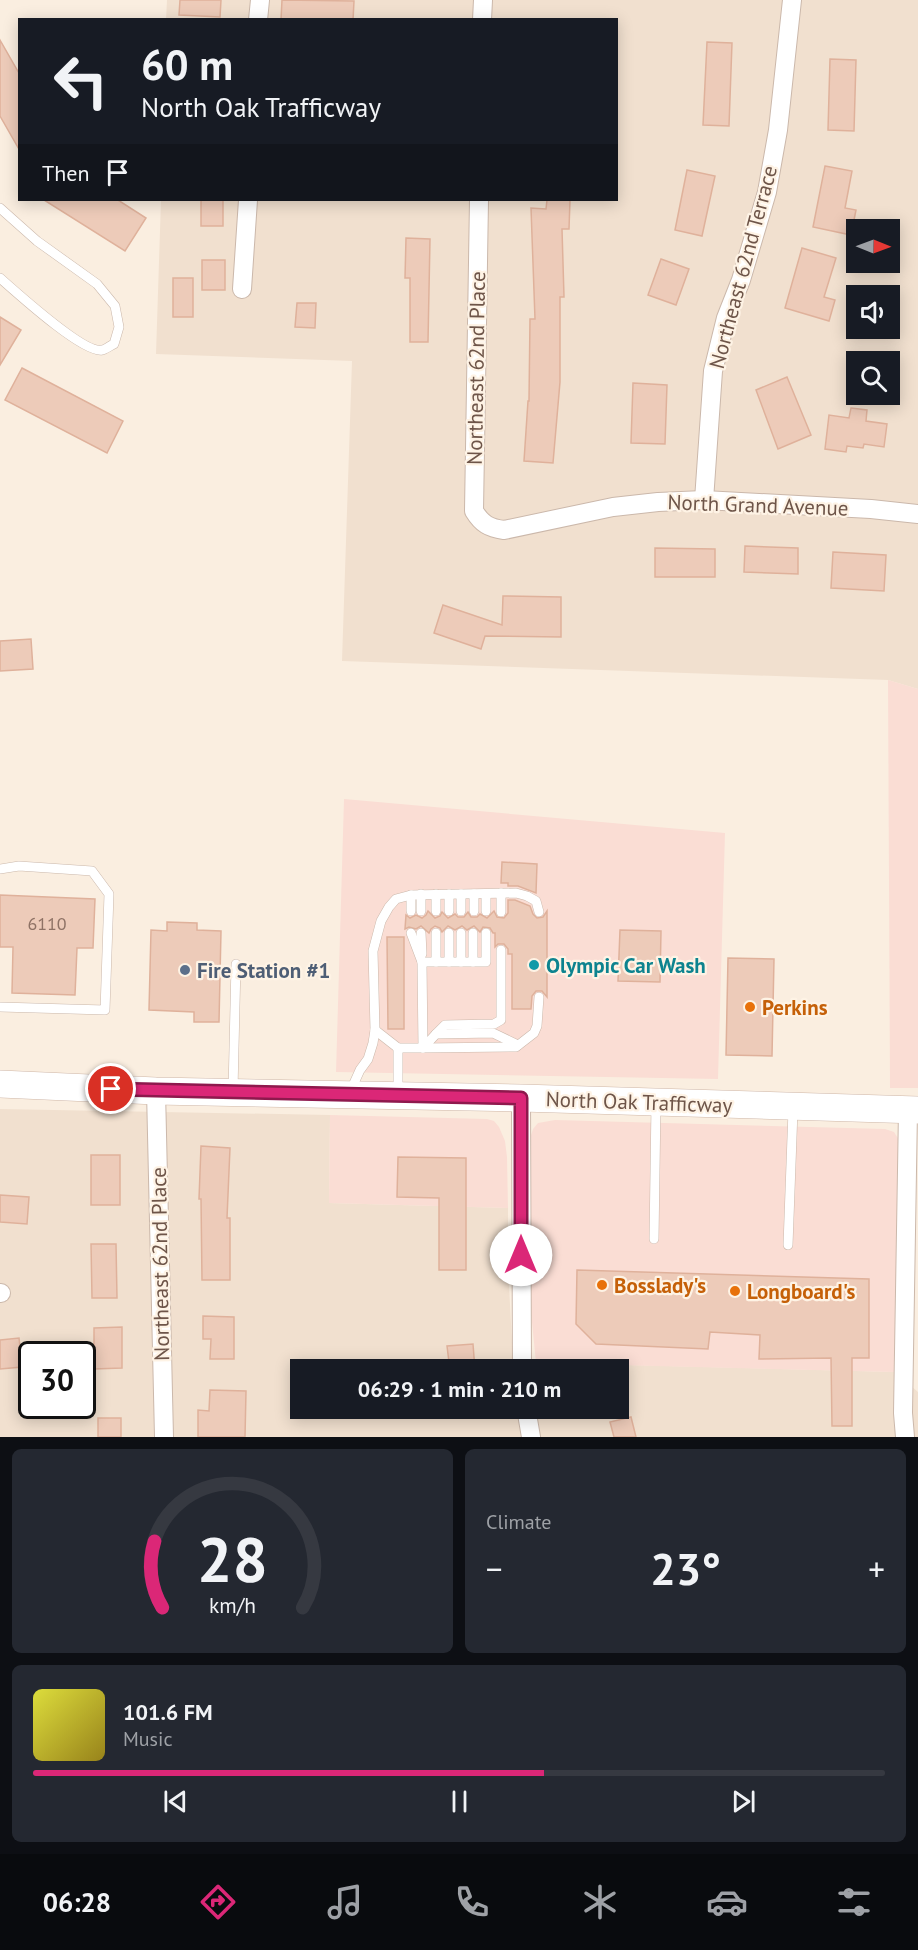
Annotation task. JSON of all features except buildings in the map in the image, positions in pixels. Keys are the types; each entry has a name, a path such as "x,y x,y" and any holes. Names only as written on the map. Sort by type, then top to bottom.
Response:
{"main road":[{"name":"North Oak Trafficway","path":"0,1084 156,1091 521,1098 913,1110"}],"street":[{"path":"258,18 260,0"},
{"path":"482,18 483,0"},
{"name":"Northeast 62nd Terrace","path":"704,500 713,371 726,318 741,280 767,192 778,130 792,0"},
{"path":"242,289 248,201"},
{"name":"Northeast 62nd Place","path":"479,201 474,511 481,522 492,528"},
{"name":"North Grand Avenue","path":"492,528 504,530 613,507 704,500 871,509 918,514"},
{"name":"Northeast 62nd Place","path":"156,1091 164,1437"},
{"path":"521,1098 522,1359"},
{"path":"905,1437 903,1413 913,1110"},
{"path":"528,1419 531,1437"}],"lane":[{"path":"0,208 37,241 97,284 115,306 119,327 114,344 101,351 88,348 0,278"},
{"path":"0,870 19,866 92,871 109,894 105,1011 0,1007"},
{"path":"501,893 501,912"},
{"path":"349,1095 368,1059 375,1030 373,970 376,937 381,921 396,899 436,894 516,893 531,898 538,904 539,912"},
{"path":"436,894 436,911"},
{"path":"449,894 449,911"},
{"path":"461,911 462,894"},
{"path":"474,894 474,911"},
{"path":"486,894 486,911"},
{"path":"416,895 416,911"},
{"path":"411,933 422,962"},
{"path":"421,933 423,1048"},
{"path":"436,933 436,962"},
{"path":"449,933 449,962"},
{"path":"461,933 461,962"},
{"path":"473,933 473,962"},
{"path":"422,962 486,962 486,933"},
{"path":"423,1048 445,1025 494,1024 501,1020 501,950"},
{"path":"233,1093 236,964"},
{"path":"375,1030 398,1048 518,1045 534,1033 537,1026 539,997"},
{"path":"436,1034 493,1033 518,1045"},
{"path":"398,1048 398,1096"},
{"path":"654,1239 656,1102"},
{"path":"788,1245 793,1107"}],"shaded area":[{"path":"167,0 918,0 918,689 888,680 342,661 352,361 156,354 161,201 618,201 618,18 166,18"},
{"path":"888,680 918,689 918,1088 890,1088"},
{"path":"344,799 725,833 718,1079 336,1072"},
{"path":"0,1109 330,1115 329,1203 508,1208 508,1266 513,1359 290,1359 290,1419 629,1419 629,1365 895,1372 918,1392 918,1437 0,1437"},
{"path":"330,1115 494,1121 505,1141 508,1208 329,1203"},
{"path":"555,1120 885,1129 894,1132 899,1140 895,1372 629,1365 629,1359 536,1359 530,1302 529,1141 538,1123"}],"place":[{"name":"Olympic Car Wash","path":"534,965"},
{"name":"Fire Station #1","path":"185,970"},
{"name":"Perkins","path":"750,1007"},
{"name":"Bosslady's","path":"602,1285"},
{"name":"Longboard's","path":"735,1291"}],"route":[{"path":"111,1089 521,1098 521,1255"}]}
